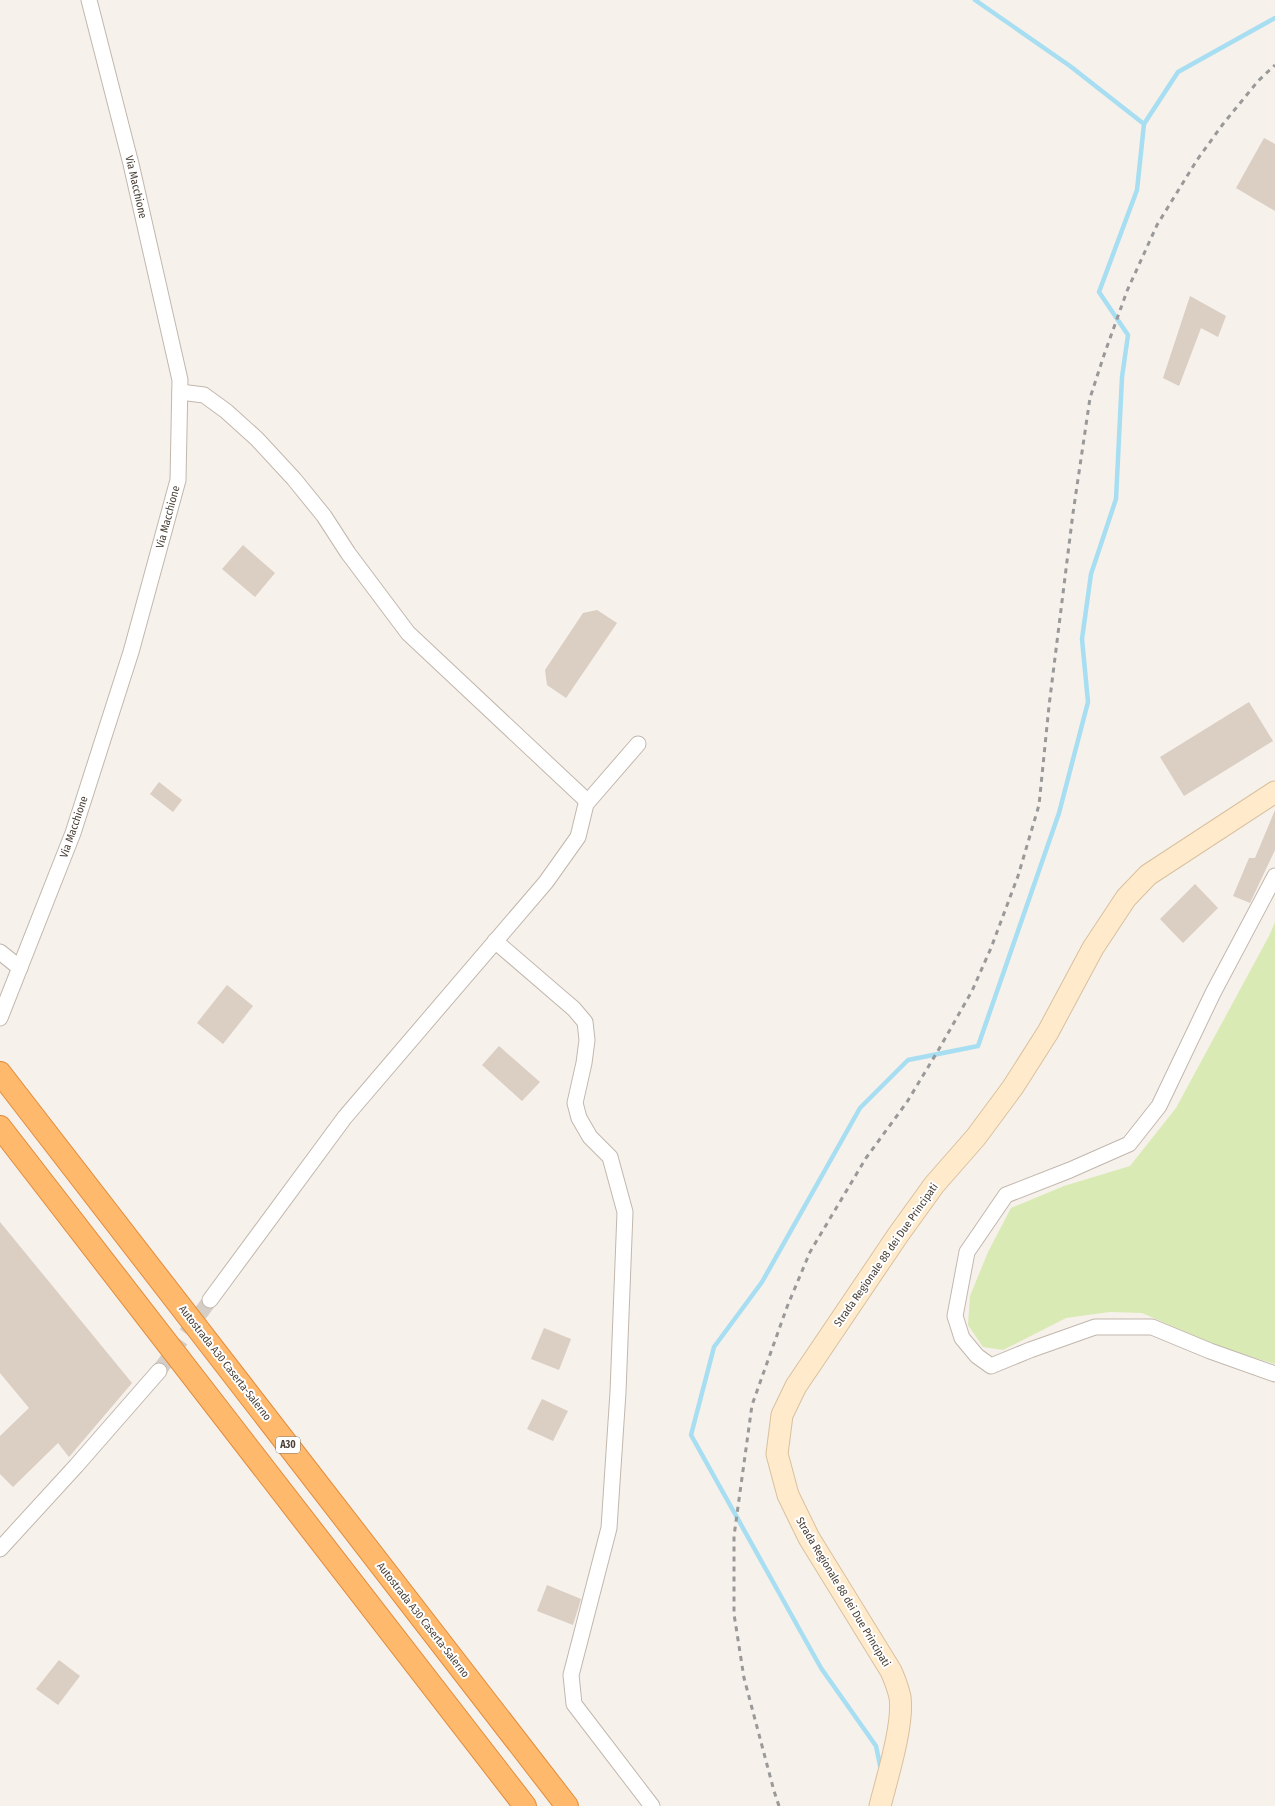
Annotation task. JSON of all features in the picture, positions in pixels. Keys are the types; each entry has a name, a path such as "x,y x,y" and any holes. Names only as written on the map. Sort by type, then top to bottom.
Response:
{"highway":[{"name":"Autostrada A30 Caserta-Salerno","path":"4,1078 567,1806"},
{"path":"0,1127 525,1806"}],"main road":[{"name":"Strada Regionale 88 dei Due Principati","path":"880,1806 899,1726 900,1699 897,1685 891,1671 809,1538 788,1495 777,1454 782,1415 796,1386 898,1235 934,1185 976,1137 1013,1088 1048,1032 1093,948 1126,898 1148,875 1275,792"}],"street":[{"name":"Via Macchione","path":"0,1018 73,833 133,644 178,480 180,380 133,172 89,0"},
{"path":"180,392 204,395 226,411 256,439 294,479 324,516 356,565 408,633 587,801"},
{"path":"210,1300 345,1117 546,882 578,837 587,801 638,744"},
{"path":"1275,876 1213,993 1159,1106 1129,1144 1070,1170 1006,1195 967,1252 955,1316 962,1338 977,1356 991,1366 1030,1350 1095,1327 1152,1327 1210,1351 1275,1374"},
{"path":"495,941 574,1009 585,1022 587,1040 575,1103 579,1118 590,1137 610,1157 625,1212 618,1392 609,1528 570,1675 574,1704 652,1806"},
{"path":"0,952 20,968"},
{"path":"0,1549 159,1371"}],"green space":[{"path":"1275,922 1275,1364 1224,1349 1142,1313 1110,1312 1066,1318 1003,1350 983,1347 968,1325 970,1296 988,1252 1011,1208 1064,1186 1130,1166 1176,1108 1269,936"}],"building":[{"path":"1264,138 1275,144 1275,211 1236,188"},
{"path":"1190,296 1226,316 1218,337 1201,328 1179,386 1163,378"},
{"path":"243,545 275,573 255,597 222,569"},
{"path":"597,610 617,623 566,698 547,685 545,670 583,613"},
{"path":"1249,702 1273,741 1184,796 1160,757"},
{"path":"159,782 182,800 173,812 150,794"},
{"path":"1275,810 1275,850 1250,903 1233,896 1249,858 1255,858"},
{"path":"1195,884 1218,908 1183,943 1160,919"},
{"path":"227,985 253,1006 223,1044 197,1023"},
{"path":"499,1046 540,1082 522,1101 482,1065"},
{"path":"0,1222 132,1383 69,1457 58,1443 13,1487 0,1474 0,1436 29,1408 0,1373"},
{"path":"544,1328 571,1339 559,1370 531,1359"},
{"path":"542,1399 568,1411 553,1441 527,1429"},
{"path":"547,1585 581,1599 573,1625 537,1611"},
{"path":"59,1660 80,1676 58,1705 36,1689"}],"waterway":[{"path":"975,0 1070,66 1144,124"},
{"path":"881,1770 876,1746 821,1668 691,1435 714,1347 762,1282 860,1108 908,1060 978,1046 1059,813 1088,702 1082,639 1091,574 1116,499 1122,377 1128,335 1099,292 1137,190 1144,124 1178,72 1275,18"}],"tunnel":[{"path":"159,1371 210,1300"}],"railway":[{"path":"779,1806 744,1678 734,1614 734,1536 752,1405 787,1307 810,1252 866,1158 907,1102 939,1049 972,991 991,948 1018,876 1039,805 1049,706 1073,513 1090,398 1127,291 1157,225 1197,160 1223,124 1258,81 1275,65"}]}
